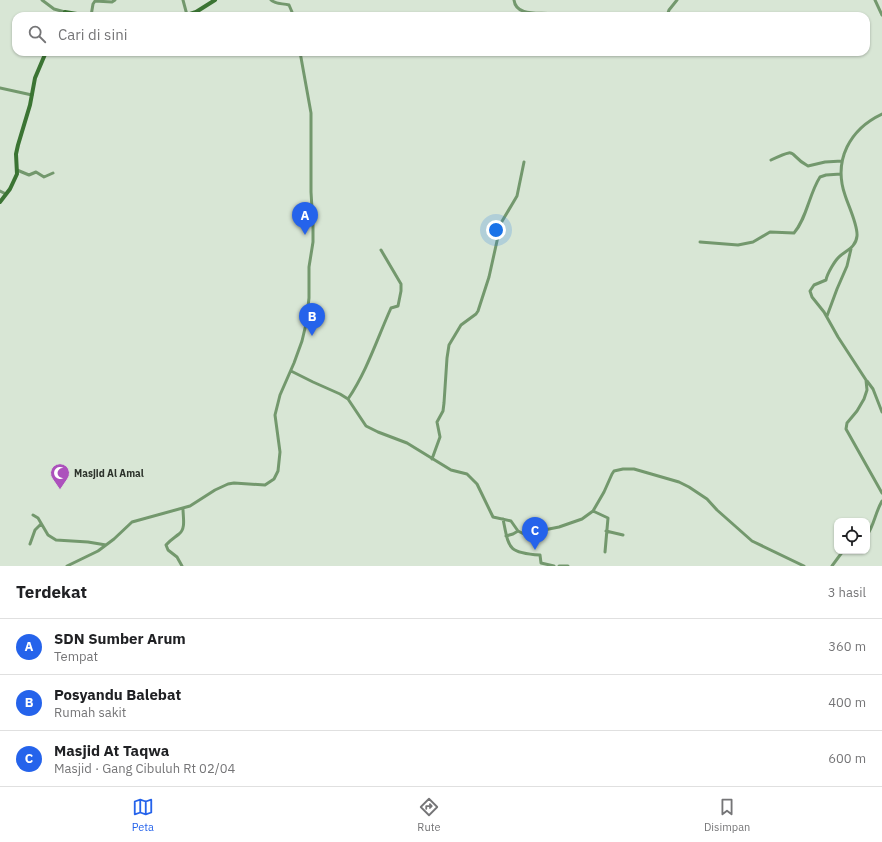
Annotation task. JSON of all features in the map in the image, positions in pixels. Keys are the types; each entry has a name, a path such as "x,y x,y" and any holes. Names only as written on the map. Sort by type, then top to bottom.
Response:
{"street":[{"path":"42,0 60,12"},
{"path":"91,12 95,1 112,2 114,0"},
{"path":"183,0 184,12"},
{"path":"196,12 215,0"},
{"path":"271,0 276,4 290,5 292,12"},
{"path":"514,0 515,5 521,10 529,12"},
{"path":"668,12 677,0"},
{"path":"875,0 882,15"},
{"path":"0,202 15,178 17,170 16,154 30,106 35,78 44,56"},
{"path":"67,566 98,551 114,539 132,522 183,509 228,484 260,485 270,483 277,476 280,452 275,415 280,395 291,371 306,324 309,298 309,267 313,242 311,114 301,56"},
{"path":"0,88 32,95"},
{"path":"827,316 857,236 854,221 844,192 841,174 842,161 853,136 862,126 882,114"},
{"path":"771,160 786,152 789,152 794,153 808,166 825,162 842,161"},
{"path":"432,459 440,437 437,422 444,403 449,345 461,325 478,311 489,277 501,223 517,196 524,162"},
{"path":"17,170 29,175 36,172 44,177 53,173"},
{"path":"700,242 738,245 753,242 770,232 794,233 801,222 812,191 819,178 826,175 841,174"},
{"path":"0,191 6,194"},
{"path":"851,249 840,256 826,280 810,288 812,296 821,306 841,342 872,389 882,412"},
{"path":"348,399 361,379 376,347 391,308 398,306 399,302 401,284 381,250"},
{"path":"291,371 333,390 348,399 366,426 407,443 451,470 467,474 477,484 492,516 498,519 511,521 518,531 524,534 559,527 582,519 593,511 614,471 634,469 679,482 689,487 707,499 717,510 752,541 804,566"},
{"path":"866,380 867,390 864,399 857,411 847,423 846,429 882,493"},
{"path":"870,531 875,514 882,501"},
{"path":"182,566 178,557 168,550 166,545 171,539 181,534 183,530 183,509"},
{"path":"593,511 608,518 605,552"},
{"path":"33,515 38,518 48,535 56,540 106,545"},
{"path":"503,519 506,536 511,549 526,554 540,555 541,563 554,566"},
{"path":"30,544 35,530 41,524"},
{"path":"506,536 518,531"},
{"path":"606,531 623,535"},
{"path":"832,566 841,554"},
{"path":"559,566 568,566"}],"place":[{"name":"SDN Sumber Arum","path":"305,235"},
{"name":"Posyandu Balebat","path":"312,336"},
{"name":"Masjid Al Amal","path":"60,490"},
{"name":"Masjid At Taqwa","path":"535,550"}]}
